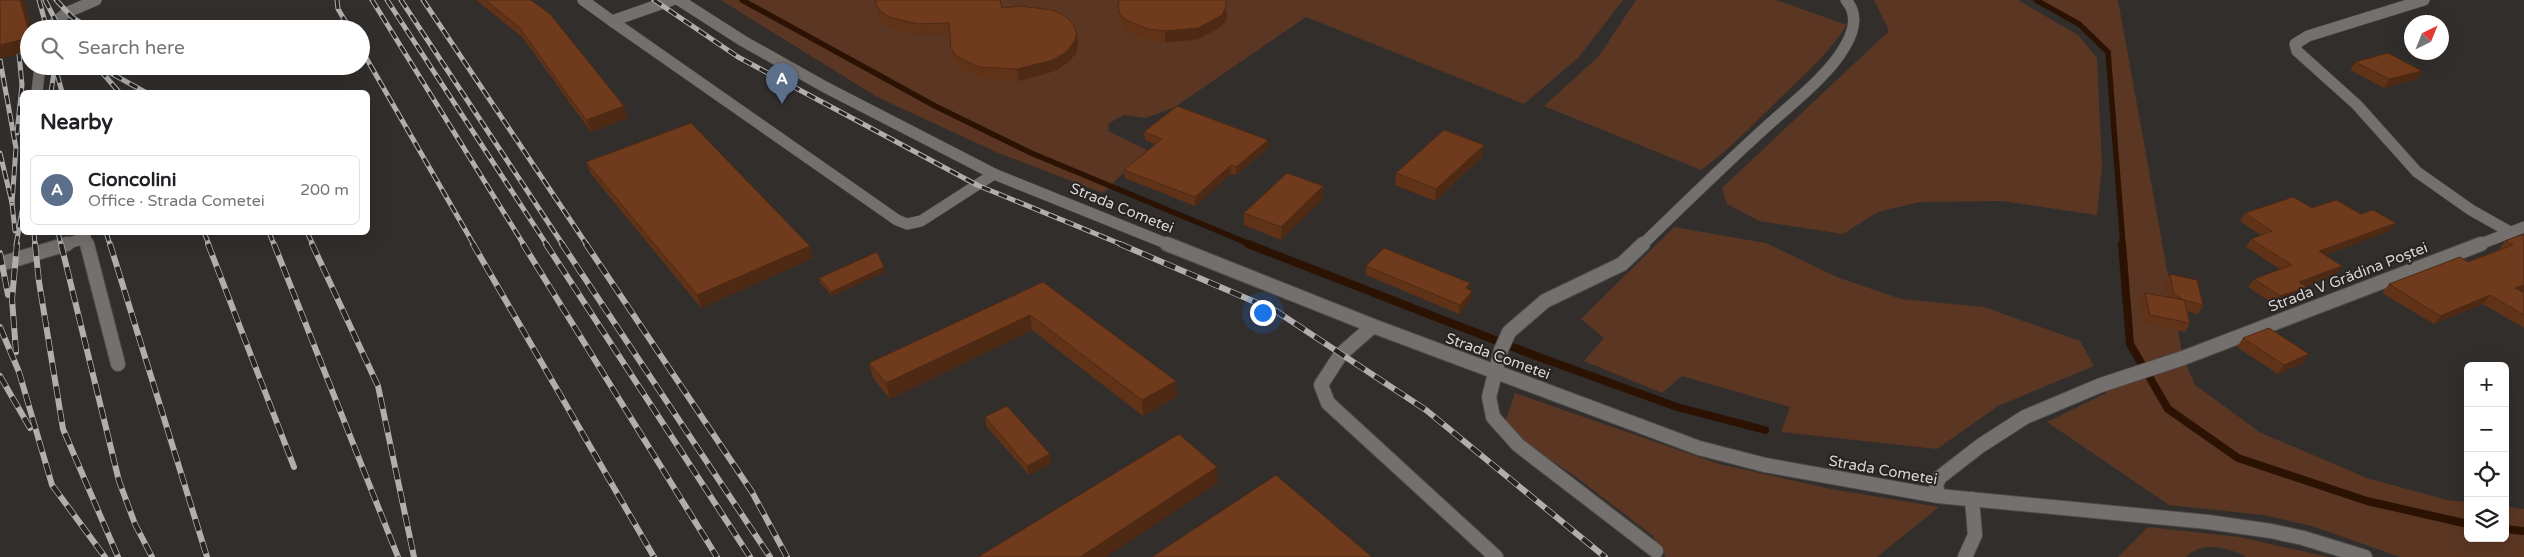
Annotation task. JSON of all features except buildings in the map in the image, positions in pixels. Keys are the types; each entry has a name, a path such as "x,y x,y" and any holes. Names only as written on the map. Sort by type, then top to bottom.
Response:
{"street":[{"path":"58,20 66,13 96,0"},
{"path":"583,0 902,222 914,224 921,221 994,174"},
{"path":"612,21 672,0"},
{"name":"Strada Cometei","path":"679,0 744,41 825,87 994,174 1373,326 1699,448 1765,464 1938,496 2239,526 2302,538 2364,557"},
{"path":"1656,551 1518,446 1493,417 1489,397 1501,350 1509,332 1545,301 1622,264 1712,176 1816,81 1844,49 1855,24 1853,8 1846,0"},
{"path":"2424,0 2298,40 2295,44 2297,51 2356,105 2417,172 2470,210 2510,232"},
{"path":"37,90 39,75"},
{"name":"Strada V Grădina Poștei","path":"1938,496 1936,484 1940,477 1980,446 2025,417 2101,386 2183,358 2524,227"},
{"path":"0,264 85,235 118,364"},
{"path":"1373,326 1342,354 1321,385 1328,403 1496,557"},
{"path":"1966,557 1975,535 1972,499"}],"shaded area":[{"path":"721,0 1623,0 1579,57 1524,104 1306,17 1175,107 1146,118 1124,115 1109,123 1108,131 1147,150 1103,193 996,152 877,97"},
{"path":"1636,0 1776,0 1847,25 1832,45 1807,72 1742,136 1701,170 1544,106 1599,56"},
{"path":"1874,0 2018,0 2078,35 2097,58 2102,167 2097,215 2002,201 1920,202 1878,212 1843,234 1759,221 1727,204 1722,188 1889,31"},
{"path":"2036,0 2118,0 2183,358 2195,385 2261,433 2367,478 2447,500 2464,502 2464,542 2509,542 2509,507 2524,509 2524,557 2400,557 2312,526 2263,515 2169,505 2047,422 2106,393 2101,385 2143,371 2130,344 2108,52 2079,24"},
{"path":"1674,227 1766,243 1837,277 1901,299 1984,307 2080,341 2094,366 1998,406 1937,449 1781,432 1790,407 1682,376 1662,393 1584,361 1604,338 1581,319"},
{"path":"1515,393 1719,464 1831,489 1939,507 1877,557 1666,557 1653,536 1575,476 1523,442 1506,420"},
{"path":"2148,527 2239,537 2329,557 2246,557 2223,548 2207,547 2192,552 2186,557 2118,557"}],"waterway":[{"path":"742,0 935,106 1031,153 1252,245"},
{"path":"2036,0 2079,24 2108,52 2123,245"},
{"path":"1248,244 1536,356 1677,407 1765,430"},
{"path":"2122,244 2130,344 2168,409 2238,458 2367,501 2464,523"},
{"path":"2509,529 2524,531"}],"railway":[{"path":"39,0 45,20"},
{"path":"45,0 55,20"},
{"path":"56,0 77,20"},
{"path":"337,0 338,9 345,20"},
{"path":"372,0 524,245"},
{"path":"387,0 547,245"},
{"path":"401,0 563,245"},
{"path":"423,0 587,245"},
{"path":"654,0 738,57 977,185 1123,245"},
{"path":"19,54 20,64"},
{"path":"0,60 16,148 12,203"},
{"path":"370,65 474,245"},
{"path":"21,75 21,90"},
{"path":"51,90 54,75"},
{"path":"57,75 61,90"},
{"path":"104,75 117,90"},
{"path":"114,75 141,90"},
{"path":"17,133 20,104"},
{"path":"0,153 12,203"},
{"path":"12,203 15,231"},
{"path":"16,245 20,222"},
{"path":"34,235 35,245"},
{"path":"59,235 61,245"},
{"path":"107,235 110,245"},
{"path":"205,235 209,245"},
{"path":"270,235 274,245"},
{"path":"308,235 313,245"},
{"path":"16,352 12,299 17,244"},
{"path":"35,244 39,282 63,429 118,557"},
{"path":"61,244 119,481 135,524 152,557"},
{"path":"110,244 207,557"},
{"path":"208,244 294,467"},
{"path":"274,244 398,557"},
{"path":"312,244 378,386 414,557"},
{"path":"473,244 654,557"},
{"path":"523,244 717,557"},
{"path":"546,244 750,557"},
{"path":"562,244 770,557"},
{"path":"586,244 752,492 787,557"},
{"path":"1120,244 1276,311 1426,410 1605,557"},
{"path":"0,253 8,295"},
{"path":"0,327 19,372 52,485 105,557"},
{"path":"0,376 30,428"}],"place":[{"name":"Cioncolini","path":"782,104"}]}
